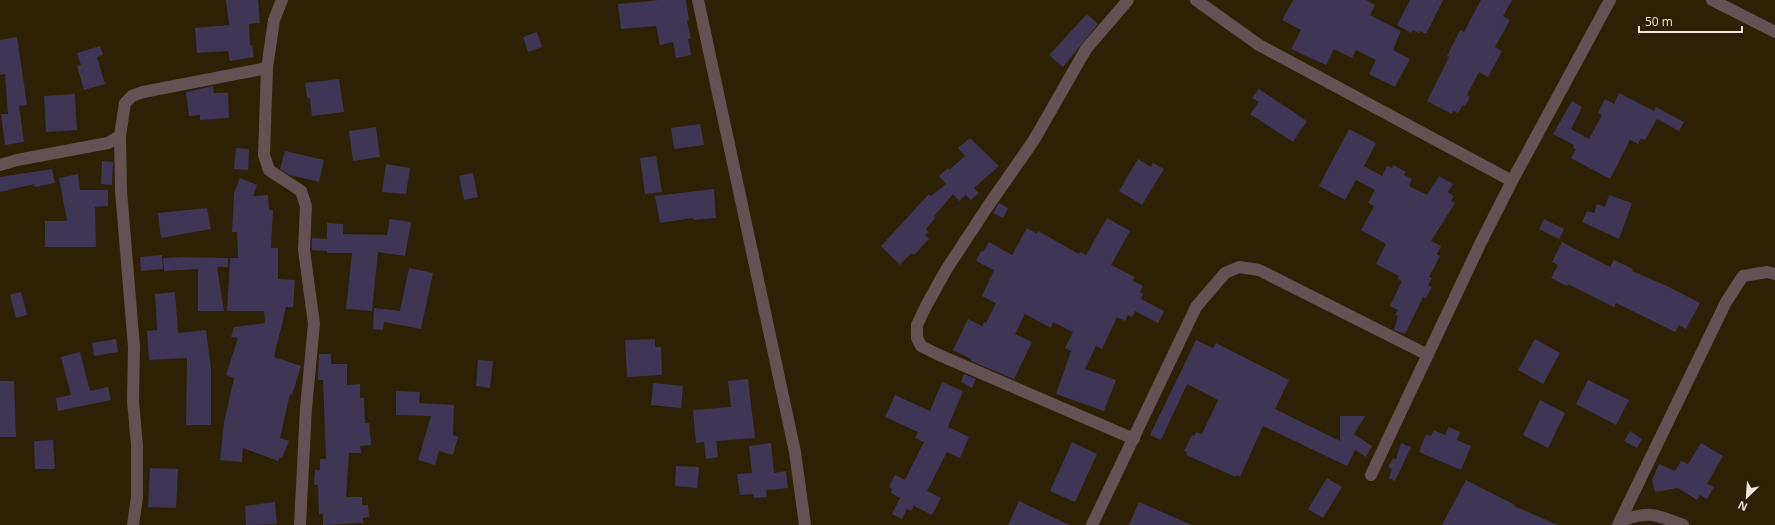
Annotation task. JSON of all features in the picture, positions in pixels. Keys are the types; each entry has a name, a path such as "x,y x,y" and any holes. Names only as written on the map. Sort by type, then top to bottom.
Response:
{"street":[{"path":"282,0 274,20 267,68 264,155 269,170 301,191 306,206 304,250 314,324 306,408 300,525"},
{"path":"698,0 795,452 805,525"},
{"path":"1128,0 1086,49 1034,140 946,270 917,325 917,338 921,346 939,355 1134,439"},
{"path":"1196,0 1259,45 1512,181"},
{"path":"1371,475 1512,181 1610,0"},
{"path":"1712,0 1775,32"},
{"path":"133,525 137,497 134,347 121,191 120,136 125,104 132,96 143,92 267,68"},
{"path":"0,165 17,160 108,143 120,136"},
{"path":"1092,525 1196,307 1225,273 1239,267 1259,270 1428,355"},
{"path":"1620,523 1726,302 1743,276 1767,272 1775,274"},
{"path":"1620,523 1639,514 1657,515 1683,525"}],"building":[{"path":"226,0 258,0 260,23 249,24 250,45 252,45 254,57 230,61 228,51 197,53 195,28 229,25"},
{"path":"659,0 686,0 689,20 687,21 691,38 688,39 691,55 676,58 673,42 660,45 656,26 621,29 618,4"},
{"path":"1293,0 1366,0 1375,5 1370,15 1401,31 1393,50 1410,59 1395,87 1369,74 1376,60 1356,50 1352,58 1334,49 1326,65 1291,49 1301,30 1282,20"},
{"path":"1410,0 1443,0 1426,34 1413,30 1411,33 1397,25"},
{"path":"1481,0 1512,0 1503,16 1510,20 1495,47 1502,51 1488,77 1479,72 1467,95 1470,97 1465,106 1463,105 1458,113 1453,111 1452,114 1427,101 1449,57 1447,56 1460,30 1464,32"},
{"path":"1087,14 1098,24 1063,67 1049,55"},
{"path":"537,32 542,47 528,52 523,37"},
{"path":"17,37 27,105 19,106 24,142 5,145 1,114 8,114 5,74 0,75 0,40"},
{"path":"100,46 103,55 97,57 105,84 84,90 77,66 81,65 77,53"},
{"path":"339,79 344,112 312,116 310,98 307,98 305,83"},
{"path":"213,86 214,93 228,93 229,118 200,120 200,115 189,116 186,92"},
{"path":"1259,89 1307,121 1293,142 1250,114 1259,102 1252,98"},
{"path":"1619,93 1654,111 1656,107 1684,122 1679,131 1657,119 1645,140 1641,138 1638,144 1630,140 1610,179 1571,158 1576,149 1573,148 1574,145 1553,134 1572,101 1582,107 1571,129 1589,139 1602,115 1598,113 1605,99 1614,104"},
{"path":"75,94 77,130 46,132 44,96"},
{"path":"700,124 704,145 674,149 671,128"},
{"path":"376,127 380,157 353,161 349,131"},
{"path":"1349,129 1376,143 1364,166 1382,176 1387,166 1392,168 1393,165 1406,172 1404,175 1412,179 1409,186 1427,195 1439,176 1453,184 1448,192 1454,196 1451,201 1455,203 1431,241 1441,246 1437,254 1440,256 1429,277 1432,278 1428,285 1432,287 1426,298 1423,297 1405,334 1394,330 1398,316 1395,315 1398,310 1390,306 1402,281 1397,279 1399,276 1376,264 1386,244 1361,230 1374,206 1368,203 1375,190 1356,180 1345,200 1319,186"},
{"path":"970,138 999,166 974,188 979,193 971,200 966,195 959,201 953,194 934,216 936,217 926,229 929,232 925,235 929,239 914,255 911,253 900,265 881,246 929,194 931,196 946,184 939,176 948,168 949,170 965,156 958,148"},
{"path":"236,148 249,149 248,170 234,169"},
{"path":"285,151 324,160 319,182 290,175 280,169"},
{"path":"656,156 662,192 645,194 640,158"},
{"path":"1138,159 1151,167 1153,163 1164,169 1142,205 1119,191"},
{"path":"102,161 113,162 112,185 101,184"},
{"path":"386,164 410,168 406,194 382,192"},
{"path":"52,169 55,183 35,187 34,184 0,192 0,177"},
{"path":"473,173 478,197 464,200 459,176"},
{"path":"78,174 80,190 108,190 108,206 95,207 96,247 45,247 45,221 67,221 59,178"},
{"path":"240,178 257,185 253,196 268,195 269,210 273,210 271,248 278,248 278,279 295,280 293,307 286,307 274,357 301,366 292,395 290,394 280,438 289,441 282,458 278,461 243,448 242,462 220,460 224,423 234,378 226,375 238,338 231,337 234,327 265,323 264,311 227,311 230,258 238,258 237,232 232,232 234,193"},
{"path":"714,189 716,218 694,220 693,218 660,223 655,196"},
{"path":"1609,195 1632,203 1619,239 1582,222 1587,211 1594,213 1597,204 1605,207"},
{"path":"999,203 1008,208 1003,218 993,213"},
{"path":"207,208 211,229 161,238 158,213"},
{"path":"1107,218 1130,231 1111,265 1135,277 1133,281 1143,286 1140,292 1143,294 1141,299 1164,311 1158,323 1135,311 1132,317 1128,315 1125,321 1117,317 1102,349 1096,346 1085,369 1116,380 1104,411 1056,394 1071,351 1065,348 1073,332 1053,322 1051,328 1025,314 1015,334 1032,342 1014,379 971,361 971,359 953,350 968,319 982,326 984,322 986,323 996,303 982,296 994,270 976,261 981,251 983,252 989,242 1012,255 1027,228 1037,234 1038,231 1079,254 1080,252 1086,255"},
{"path":"390,219 411,222 405,256 378,252 372,311 346,309 352,253 327,253 327,251 312,250 312,238 327,239 327,223 343,224 343,234 387,235"},
{"path":"1544,219 1564,229 1559,239 1539,229"},
{"path":"1562,242 1610,267 1614,260 1633,269 1632,271 1667,286 1700,303 1686,329 1679,325 1675,332 1616,303 1614,307 1568,284 1567,286 1551,278 1558,265 1552,262"},
{"path":"162,255 163,269 141,271 140,257"},
{"path":"163,258 228,258 228,267 217,267 224,311 198,311 198,269 164,271"},
{"path":"409,268 433,273 421,329 384,322 383,330 373,329 374,308 400,311"},
{"path":"21,292 27,315 16,318 10,295"},
{"path":"175,292 178,333 206,330 211,369 211,425 186,425 187,358 149,360 147,331 157,330 155,294"},
{"path":"116,339 118,352 94,356 92,343"},
{"path":"655,339 655,347 661,347 662,375 627,377 625,340"},
{"path":"1535,339 1560,353 1543,384 1518,370"},
{"path":"1196,340 1213,348 1216,343 1289,380 1275,409 1340,441 1340,416 1365,416 1354,434 1372,446 1366,457 1355,450 1347,466 1263,426 1240,477 1237,475 1236,477 1186,455 1187,452 1184,451 1192,435 1194,436 1196,432 1202,434 1218,400 1187,384 1161,440 1150,435"},
{"path":"80,352 90,391 108,387 111,400 58,411 56,398 71,395 61,357"},
{"path":"319,354 331,354 331,364 347,364 347,385 360,384 360,398 364,398 365,423 369,423 371,445 360,446 361,453 349,453 346,497 362,497 362,505 368,505 369,517 363,518 363,523 323,525 323,514 319,514 318,485 314,485 315,470 320,470 320,459 326,459 323,380 318,380"},
{"path":"478,360 493,361 490,388 476,386"},
{"path":"964,374 976,379 972,388 961,382"},
{"path":"748,379 755,438 716,441 718,457 706,459 704,442 696,443 693,410 731,407 728,381"},
{"path":"1588,380 1629,400 1616,425 1576,404"},
{"path":"0,381 14,381 16,437 0,437"},
{"path":"942,382 963,391 948,427 969,437 960,458 947,452 927,491 941,498 932,515 914,506 911,511 907,509 902,519 892,514 900,498 891,493 892,489 889,487 895,475 905,480 924,442 915,438 918,432 885,417 895,395 930,411"},
{"path":"653,383 683,386 681,408 651,405"},
{"path":"396,391 420,392 419,403 454,405 453,435 458,437 453,455 439,451 435,465 418,460 431,416 396,415"},
{"path":"1540,400 1565,413 1548,448 1523,435"},
{"path":"1449,427 1460,432 1457,440 1471,446 1461,470 1419,452 1426,434 1431,436 1434,430 1445,435"},
{"path":"1630,431 1642,439 1637,448 1624,441"},
{"path":"53,440 55,469 35,469 34,441"},
{"path":"1072,442 1097,454 1075,502 1050,491"},
{"path":"771,443 774,473 786,471 788,488 766,490 767,497 754,498 753,494 740,495 737,474 752,473 749,446"},
{"path":"1401,443 1411,447 1395,481 1389,478 1392,469 1388,467 1393,458 1396,459"},
{"path":"1701,443 1723,456 1707,484 1714,487 1707,499 1700,495 1697,500 1678,488 1655,492 1652,480 1659,464 1675,471 1681,461 1688,464"},
{"path":"676,466 699,467 697,488 675,486"},
{"path":"150,468 178,469 176,508 148,507"},
{"path":"1327,478 1342,487 1323,518 1308,509"},
{"path":"1466,480 1515,505 1514,506 1558,525 1442,525"},
{"path":"1019,501 1069,525 1008,525"},
{"path":"275,502 277,524 246,525 245,506"},
{"path":"1139,502 1192,525 1129,525"}]}
